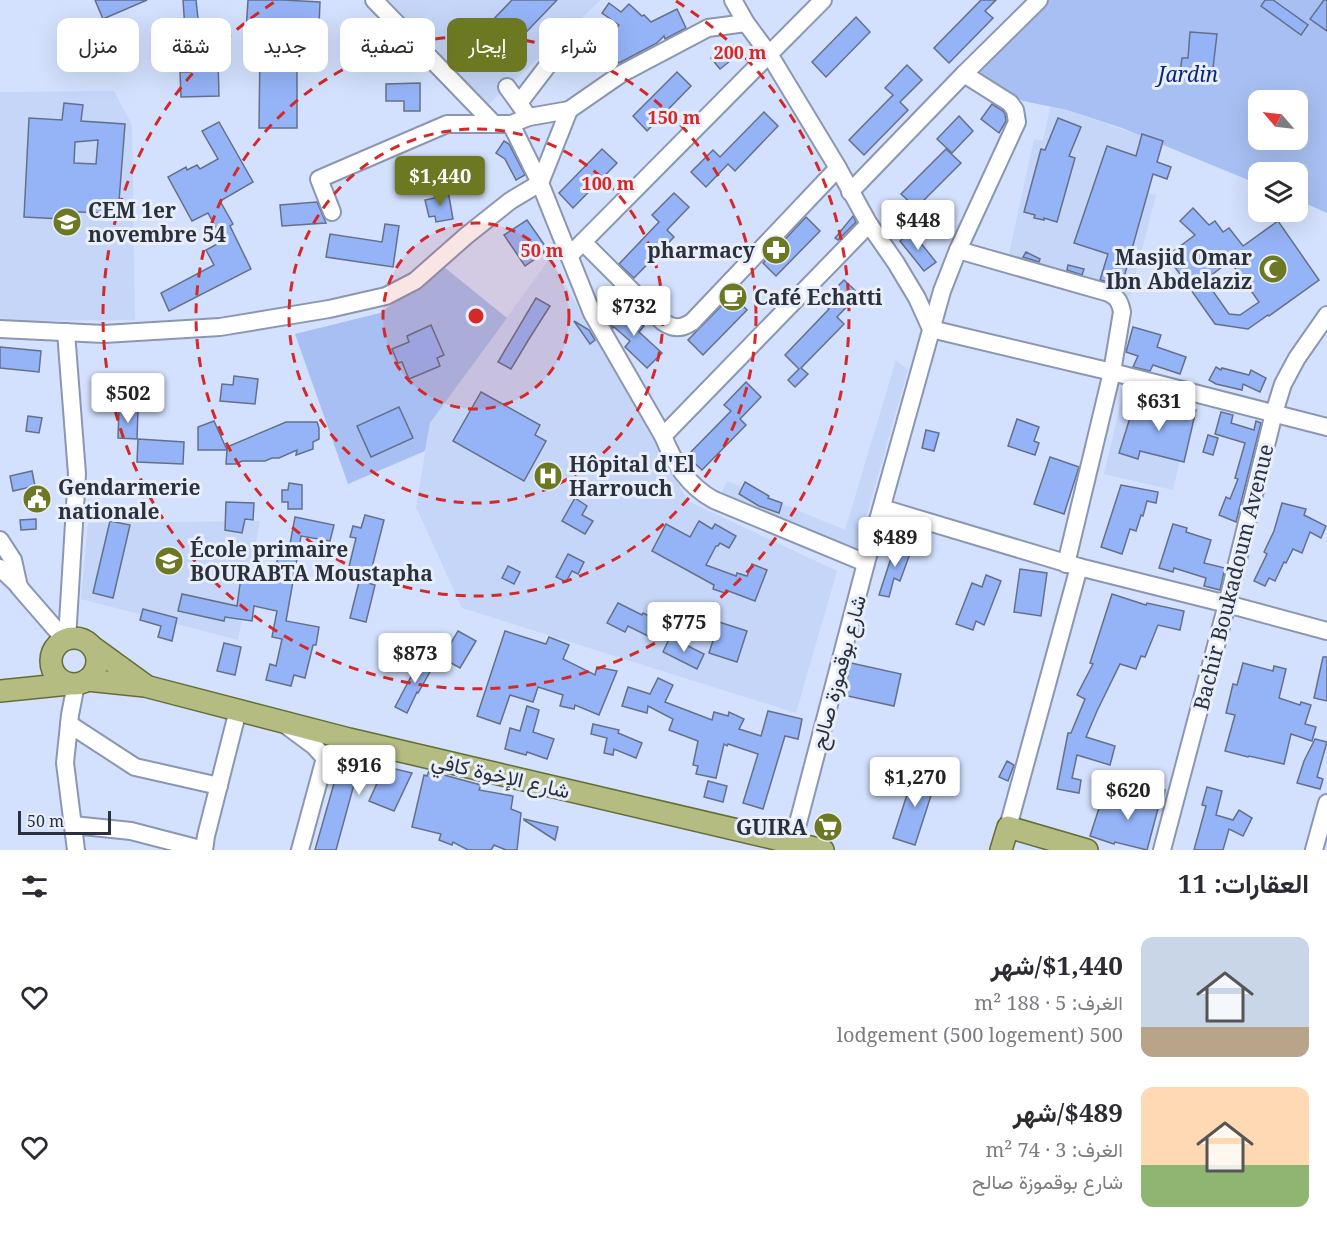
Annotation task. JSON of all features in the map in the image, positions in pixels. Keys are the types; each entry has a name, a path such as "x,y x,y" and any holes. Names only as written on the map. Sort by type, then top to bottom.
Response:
{"main road":[{"path":"6,690 39,673 59,644 66,639 75,638 88,642 145,686"},
{"path":"6,690 77,683 93,675 96,669 98,662 94,648"},
{"path":"51,656 53,671 63,681 145,686"},
{"name":"شارع الإخوة كافي","path":"145,686 346,738 823,850"},
{"path":"1001,850 1008,827 1087,850"}],"street":[{"path":"374,0 493,123"},
{"path":"733,0 769,54 869,224 896,263 917,298 931,328 1327,427"},
{"path":"569,256 823,0"},
{"path":"850,192 1039,0"},
{"path":"332,212 319,179 447,124 511,124 529,117 569,110 621,74 708,28 746,22"},
{"path":"519,103 543,72"},
{"name":"شارع بوقموزة صالح","path":"793,842 866,563 942,291 958,250 1017,122 1015,111 1010,104 964,74"},
{"path":"507,87 529,117"},
{"path":"0,329 104,334 220,327 330,309 386,296 415,281 510,201 540,183 569,110"},
{"path":"511,124 540,183 592,313 663,436 671,457 690,484 714,500 866,563"},
{"path":"583,242 663,322 677,328 685,326 692,322 838,168"},
{"path":"663,436 869,224"},
{"path":"958,250 1109,293 1116,297 1122,312 1072,566 1008,827"},
{"name":"Bachir Boukadoum Avenue","path":"1162,850 1227,604 1274,413 1283,384 1297,358 1327,315"},
{"path":"66,332 77,474 66,639"},
{"path":"882,508 1072,566 1227,604 1327,632"},
{"path":"0,540 13,560 19,587"},
{"path":"0,568 66,639"},
{"path":"76,850 65,763 69,724 77,683"},
{"path":"73,825 131,831 204,850 238,710"},
{"path":"288,723 325,758"},
{"path":"69,724 135,767 219,786"},
{"path":"300,850 325,758 346,738"},
{"path":"1314,850 1327,803"}],"shaded area":[{"path":"389,0 601,0 582,18 539,18 539,58 527,69 527,18 447,18 447,62 435,49 435,18 406,18"},
{"path":"457,72 524,72 488,105"},
{"name":"CEM 1er novembre 54","path":"114,91 132,125 135,320 0,321 0,92"},
{"path":"1050,107 1067,110 1155,141 1142,192 1156,195 1130,296 1007,263 1034,139 1043,141"},
{"name":"Hôpital d'El Harrouch","path":"550,258 688,501 837,571 796,713 462,608 416,507 430,423"},
{"path":"896,360 908,370 856,553 720,497 727,481 845,530"},
{"path":"1122,397 1191,412 1173,490 1104,474"},
{"name":"École primaire BOURABTA Moustapha","path":"260,521 238,640 81,599 88,523"}],"green space":[{"name":"Jardin","path":"1049,0 1327,0 1327,213 1308,204 1308,162 1248,162 1248,180 1122,128 1067,110 1023,101 975,74"},
{"path":"444,267 507,318 430,423 425,451 348,484 295,334 380,313"}],"building":[{"path":"95,0 147,0 105,18 103,18"},
{"path":"183,0 196,0 198,18 184,18"},
{"path":"248,0 320,2 319,18 247,18"},
{"path":"512,0 557,0 527,31 527,18 495,18"},
{"path":"981,0 996,0 985,11 993,18 949,63 934,48"},
{"path":"1265,0 1273,0 1308,25 1301,35 1261,6"},
{"path":"1324,0 1327,0 1327,31 1310,19"},
{"path":"609,3 621,12 629,4 651,22 677,9 686,28 665,39 664,36 657,43 619,63 618,18 609,18 602,13"},
{"path":"856,17 870,32 826,77 812,62"},
{"path":"1190,32 1217,34 1212,76 1180,73 1182,58 1188,58"},
{"path":"726,46 735,57 720,69 711,58"},
{"path":"907,65 922,80 900,102 908,110 864,155 849,140 893,95 885,88"},
{"path":"180,72 218,72 219,96 181,97"},
{"path":"260,72 297,72 297,128 259,128"},
{"path":"677,72 691,86 647,131 633,116"},
{"path":"420,83 420,111 404,111 404,101 386,101 386,84"},
{"path":"64,103 83,105 81,121 125,124 118,214 62,211 62,219 24,217 29,118 62,120","holes":["98,140 96,164 74,163 75,142"]},
{"path":"992,104 1005,114 1006,121 999,133 981,119"},
{"path":"764,112 778,126 735,171 728,164 706,187 691,172 713,150 720,157"},
{"path":"959,116 973,131 952,153 937,139"},
{"path":"1058,118 1081,127 1069,156 1075,158 1057,222 1034,218 1035,215 1024,212 1041,149 1045,150"},
{"path":"219,122 253,182 220,201 233,224 230,226 251,269 169,311 161,293 214,265 206,250 223,241 208,213 192,221 168,177 186,167 187,170 197,165 200,169 218,159 202,131"},
{"path":"1142,134 1163,141 1157,162 1171,167 1167,179 1153,174 1121,288 1100,280 1108,254 1074,243 1107,146 1136,156"},
{"path":"504,141 509,144 525,175 516,180 505,159 496,153"},
{"path":"602,149 617,163 573,208 559,193"},
{"path":"946,149 961,163 916,208 901,194"},
{"path":"448,191 453,219 436,222 435,216 429,217 425,200 435,198 434,194"},
{"path":"674,193 689,207 667,230 674,237 634,278 619,264 659,222 652,215"},
{"path":"317,202 326,223 282,226 280,205"},
{"path":"1193,208 1209,225 1215,221 1223,232 1229,228 1243,246 1279,222 1319,280 1248,329 1215,324 1167,256 1195,235 1180,221","holes":["1230,261 1259,302 1240,315 1229,314 1205,280"]},
{"path":"853,216 856,222 838,240 835,238"},
{"path":"806,217 820,231 776,276 763,263"},
{"path":"527,220 548,250 525,266 504,235"},
{"path":"385,224 399,226 393,267 326,257 330,234 382,242"},
{"path":"911,231 936,262 924,271 900,241"},
{"path":"1026,252 1040,259 1039,262 1023,257"},
{"path":"1068,265 1084,269 1082,275 1067,270"},
{"path":"844,280 859,294 837,317 844,324 801,368 808,374 795,387 788,380 799,369 785,355 829,309 822,302"},
{"path":"732,295 747,310 703,355 688,340"},
{"path":"536,298 550,306 511,369 498,362"},
{"path":"621,305 644,326 639,332 662,353 647,368 625,347 630,341 613,328 608,319"},
{"path":"574,321 589,330 595,340 590,344"},
{"path":"431,325 444,355 437,358 440,366 409,379 402,362 398,363 392,349 409,342 407,336"},
{"path":"1133,327 1161,335 1157,347 1186,357 1180,374 1153,365 1150,371 1133,367 1138,356 1126,352"},
{"path":"0,347 41,351 39,372 0,368"},
{"path":"1216,367 1249,375 1251,370 1266,378 1260,392 1243,384 1242,390 1209,380"},
{"path":"234,376 258,379 255,404 220,401 222,384 233,385"},
{"path":"746,382 761,397 740,419 746,425 702,470 687,456 731,411 724,405"},
{"path":"481,392 540,425 535,435 546,441 524,481 453,441"},
{"path":"1163,402 1196,410 1184,462 1140,451 1138,459 1119,453 1134,405 1161,413"},
{"path":"399,407 413,438 371,457 357,426"},
{"path":"119,409 138,409 137,439 118,438"},
{"path":"1221,412 1233,415 1231,423 1254,430 1256,421 1261,423 1236,522 1219,515 1226,497 1230,499 1238,479 1235,478 1245,443 1215,434"},
{"path":"28,416 42,418 39,433 26,431"},
{"path":"1017,419 1039,427 1034,441 1039,443 1035,455 1008,446"},
{"path":"214,421 227,450 198,450 198,427"},
{"path":"286,422 317,422 319,428 319,439 313,442 313,449 296,455 297,450 265,461 226,464 227,447"},
{"path":"926,430 939,433 934,451 922,448"},
{"path":"1208,435 1218,438 1213,455 1203,452"},
{"path":"138,439 184,442 183,464 137,462"},
{"path":"1050,457 1079,467 1064,514 1034,504"},
{"path":"32,471 35,486 13,491 10,476"},
{"path":"745,482 769,496 768,498 782,503 779,513 759,506 739,494"},
{"path":"289,483 302,485 302,509 288,509 288,502 282,502 282,490 288,490"},
{"path":"1121,485 1158,492 1156,503 1147,501 1136,531 1130,529 1122,554 1101,547"},
{"path":"575,498 587,506 582,515 593,521 585,534 562,521"},
{"path":"226,502 254,503 253,520 245,519 242,533 225,530"},
{"path":"1282,503 1306,509 1304,515 1326,526 1321,538 1310,532 1302,553 1293,549 1275,581 1269,578 1265,586 1254,581 1267,554 1264,552 1274,531"},
{"path":"365,515 384,520 368,583 375,585 366,622 350,618 359,582 346,579 356,538 350,537 353,526 361,528"},
{"path":"295,517 334,525 330,541 301,536 286,621 319,627 316,645 313,645 305,678 294,675 291,686 266,680 270,664 276,666 282,639 272,637 277,611 254,606 252,621 225,617 224,621 178,611 182,594 237,606 241,577 273,581 281,542 290,544"},
{"path":"36,519 36,529 21,530 20,520"},
{"path":"110,521 130,525 113,598 93,593"},
{"path":"699,521 712,529 715,524 736,536 729,548 720,543 716,546 706,565 736,576 737,573 747,576 752,564 767,570 755,601 726,590 725,593 713,589 714,585 652,551 666,524 690,537"},
{"path":"1173,524 1187,528 1186,532 1211,540 1204,563 1225,568 1220,590 1204,586 1206,578 1174,568 1173,572 1159,568"},
{"path":"892,544 911,551 900,581 894,578 889,597 879,595 892,555 888,554"},
{"path":"568,554 584,562 578,574 572,571 566,582 556,577"},
{"path":"508,566 520,572 514,584 502,578"},
{"path":"1020,569 1047,573 1041,616 1014,612"},
{"path":"986,575 1001,581 984,625 976,621 973,630 956,624 972,583 982,587"},
{"path":"1112,594 1146,605 1147,603 1184,611 1180,630 1158,625 1145,657 1141,656 1136,669 1120,664 1086,737 1115,746 1110,765 1077,755 1072,778 1081,780 1079,793 1057,789 1068,733 1071,733 1085,699 1077,695 1093,664 1090,663"},
{"path":"618,603 664,623 656,640 628,626 625,632 607,623"},
{"path":"143,609 177,618 172,641 158,637 161,626 140,620"},
{"path":"719,622 747,631 737,662 709,653"},
{"path":"458,631 476,641 460,668 442,658"},
{"path":"505,631 546,644 549,637 569,645 563,659 595,675 597,667 617,671 599,715 575,705 574,709 560,706 563,695 538,687 533,702 510,695 500,724 477,716"},
{"path":"670,637 704,654 697,669 663,652"},
{"path":"224,643 241,647 235,675 217,671"},
{"path":"422,656 435,663 407,713 395,707"},
{"path":"1323,657 1327,657 1327,701 1314,698"},
{"path":"851,663 901,674 894,706 843,695"},
{"path":"1243,663 1273,671 1274,666 1286,669 1279,698 1300,705 1301,702 1311,705 1305,724 1316,727 1312,741 1291,734 1284,764 1225,751 1235,715 1226,713 1233,684 1237,685"},
{"path":"658,678 673,685 665,702 712,720 714,712 728,716 729,712 744,719 739,729 761,736 768,711 802,719 798,739 785,736 763,809 743,803 758,754 724,744 716,778 696,774 698,766 693,765 698,741 669,730 673,719 648,706 647,713 622,706 628,687 650,694"},
{"path":"527,706 539,710 533,732 554,739 547,759 527,752 526,755 505,749 510,728 520,731"},
{"path":"593,724 619,730 618,733 642,743 636,758 614,749 613,755 604,753 607,738 591,734"},
{"path":"1315,739 1327,742 1317,777 1323,779 1320,789 1297,783 1304,761"},
{"path":"341,759 374,769 375,761 392,764 391,768 412,773 394,811 369,801 378,781 356,777 336,850 315,850"},
{"path":"1007,761 1014,765 1008,781 999,777"},
{"path":"915,770 937,777 915,845 893,838"},
{"path":"429,771 481,785 479,790 513,796 511,809 521,813 517,850 506,850 494,845 491,850 468,850 453,842 452,845 439,840 441,834 412,827 424,775 427,776"},
{"path":"708,781 727,786 723,802 704,797"},
{"path":"1207,787 1222,791 1216,815 1233,820 1239,810 1252,818 1243,836 1229,829 1223,850 1194,850 1206,806 1202,805"},
{"path":"1152,788 1165,790 1147,850 1115,842 1114,844 1090,836 1102,799 1132,808 1134,800 1149,804"},
{"path":"524,820 558,827 555,840"}],"place":[{"name":"CEM 1er novembre 54","path":"67,222"},
{"name":"pharmacy","path":"776,250"},
{"name":"Masjid Omar Ibn Abdelaziz","path":"1273,269"},
{"name":"Café Echatti","path":"733,297"},
{"name":"Hôpital d'El Harrouch","path":"548,476"},
{"name":"Gendarmerie nationale","path":"37,499"},
{"name":"École primaire BOURABTA Moustapha","path":"169,561"},
{"name":"GUIRA","path":"828,827"}]}
